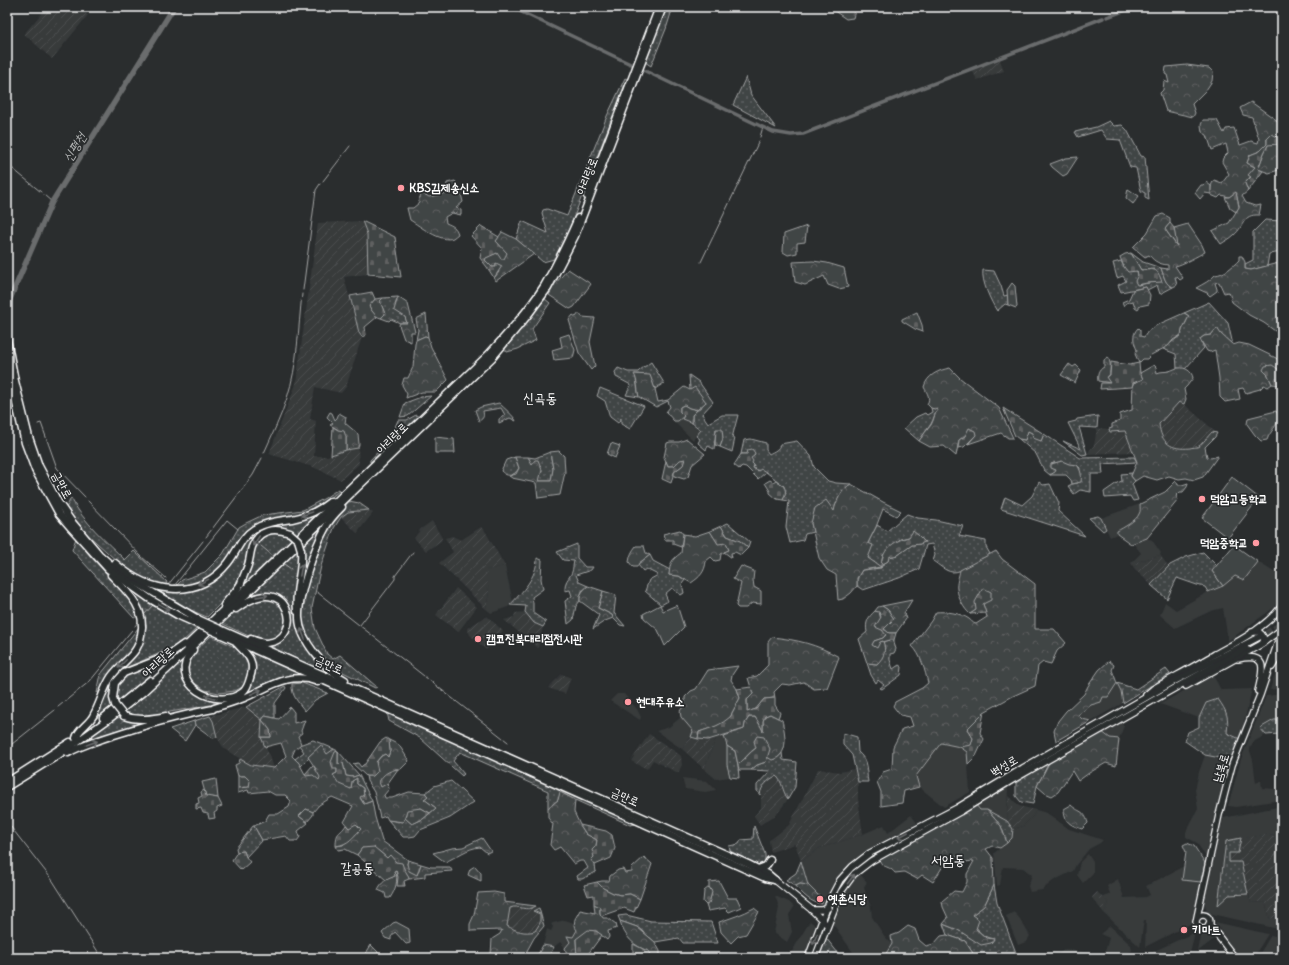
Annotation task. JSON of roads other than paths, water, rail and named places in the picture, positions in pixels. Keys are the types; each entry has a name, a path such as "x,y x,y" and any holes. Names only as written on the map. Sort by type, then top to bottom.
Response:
{"highway":[{"name":"아리랑로","path":"643,55 659,7"},
{"name":"아리랑로","path":"7,782 76,738 124,702 159,672 343,498 488,355 524,314 543,287 559,259 579,217 632,82 664,7"},
{"name":"금만로","path":"7,339 12,380 25,443 35,470 59,514 108,569 150,599 179,616 244,640 358,690 768,874 775,880"},
{"name":"금만로","path":"7,365 39,466 58,502 72,522 99,554 120,573 197,622"},
{"path":"99,554 102,552 132,576 157,587 177,590 188,588 198,585 216,575 229,562 240,543 254,529 268,523 303,516 316,511 337,496 343,498 346,502 330,522 320,540 306,578 299,618"},
{"path":"244,640 246,638 265,643 274,641 288,629 289,613 286,607 280,600 270,595 256,597 243,603 232,612 225,611 222,607 240,585 256,539 268,530 280,530 290,533 298,540 301,550 302,561 296,602 303,636 317,657 338,677 358,688 358,690"},
{"path":"76,738 77,734 90,722 94,715 110,678 137,648 142,632 143,623 139,609 133,599 106,570 108,569"},
{"name":"아리랑로","path":"7,787 57,756 113,716 142,693 197,642 225,611"},
{"name":"금만로","path":"217,630 233,640 765,878 775,880"},
{"path":"197,642 196,646 188,655 185,664 184,672 186,680 193,688 206,695 219,699 243,692 249,683 253,672 252,662 246,653 233,640"},
{"path":"187,645 184,644 170,654 124,673 115,683 113,698 115,705 124,716 133,719 157,718 183,712 214,708"},
{"path":"57,756 61,757 76,748 127,731 185,714 213,709 244,698 276,682 292,678 312,680 334,688 336,686"},
{"path":"757,869 766,866 770,860"}],"main road":[{"path":"1132,706 1153,689 1247,637 1267,622 1282,606"},
{"path":"1260,640 1282,630"},
{"name":"남북로","path":"1197,918 1219,815 1232,765 1282,630"},
{"path":"1141,708 1168,696 1232,661 1260,640 1264,640 1263,635 1259,632 1252,632"},
{"name":"벽성로","path":"808,958 831,897 840,880 852,867 870,854 958,808 1023,768 1208,663 1260,640"},
{"name":"벽성로","path":"815,958 841,892 854,874 871,861 1260,640"},
{"path":"1264,682 1282,650"},
{"path":"1232,661 1250,657 1259,660 1262,664 1263,669 1254,707"},
{"name":"금만로","path":"775,880 812,910 828,926"},
{"path":"812,910 822,910 828,908"},
{"path":"1209,924 1206,928 1200,928 1196,923 1197,918 1200,915 1205,915 1209,919 1209,924 1235,958"}],"waterway":[{"name":"신평천","path":"7,306 52,202 174,7"},
{"path":"511,7 773,132 791,135 803,134 1103,18"},
{"path":"1107,17 1134,7"},
{"path":"760,137 763,127"},
{"path":"701,262 759,141"},
{"path":"323,181 350,146"},
{"path":"7,164 41,192"},
{"path":"303,290 316,190 320,184"},
{"path":"44,195 52,202"},
{"path":"264,453 282,412 291,385 296,360 302,294"},
{"path":"38,424 41,423 57,468 85,497"},
{"path":"206,537 253,475 262,458"},
{"path":"88,501 142,557 166,578"},
{"path":"174,586 227,520 238,529"},
{"path":"168,585 203,541"},
{"path":"261,546 273,556"},
{"path":"360,625 395,579 395,576 413,552"},
{"path":"284,564 291,569"},
{"path":"317,592 508,742"},
{"path":"144,615 153,605"},
{"path":"135,626 138,622"},
{"path":"58,707 90,681 132,630"},
{"path":"7,748 55,710"},
{"path":"7,822 53,881 102,958"}],"tunnel":[{"path":"1259,637 1282,624"}],"place":[{"name":"KBS김제송신소","path":"401,188"},
{"name":"덕암고등학교","path":"1202,499"},
{"name":"덕암중학교","path":"1256,543"},
{"name":"캠코전북대리점전시관","path":"478,639"},
{"name":"현대주유소","path":"628,702"},
{"name":"옛촌식당","path":"820,899"},
{"name":"키마트","path":"1184,930"}],"district":[{"name":"신곡동","path":"540,398"},
{"name":"서암동","path":"948,860"},
{"name":"갈공동","path":"357,868"}]}
